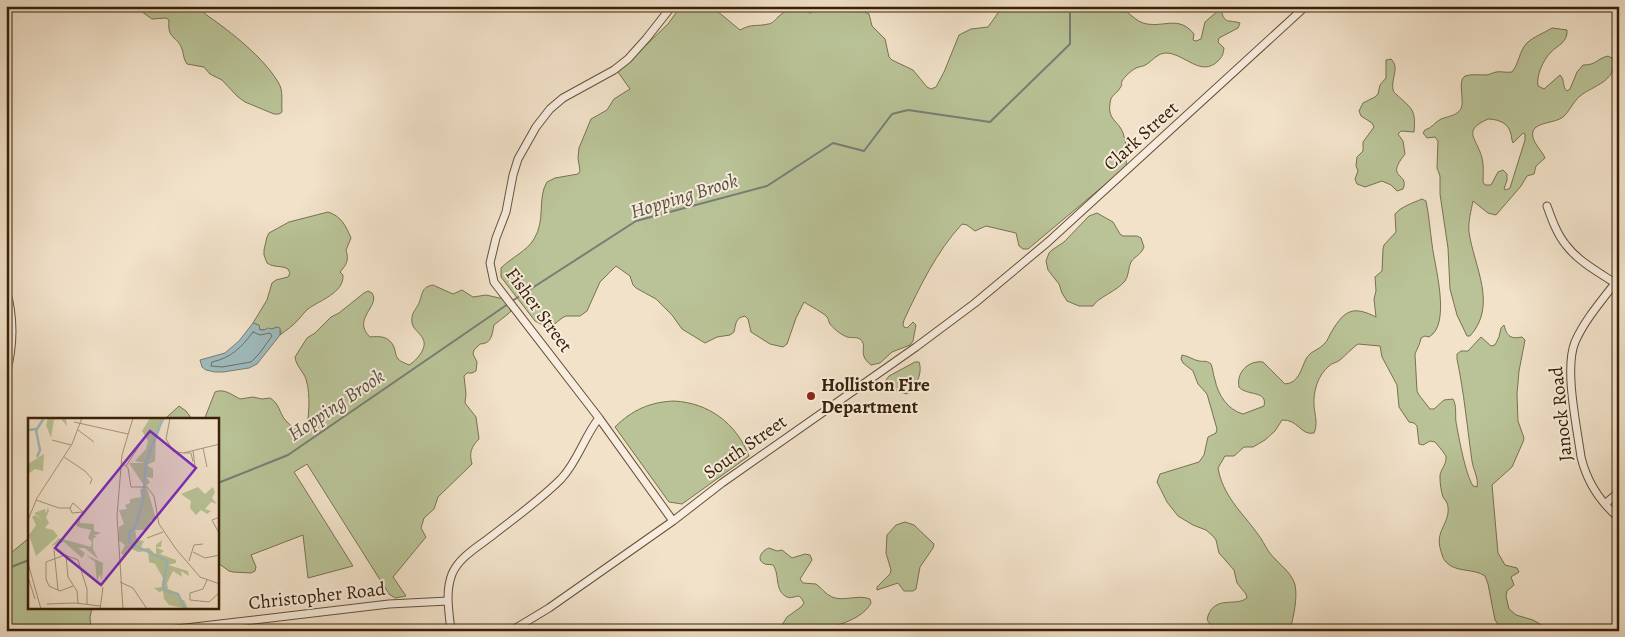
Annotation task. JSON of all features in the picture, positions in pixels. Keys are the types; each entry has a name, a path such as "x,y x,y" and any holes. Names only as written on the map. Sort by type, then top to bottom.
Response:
{"street":[{"name":"Fisher Street","path":"672,6 646,39 621,65 570,94 550,109 540,121 525,146 516,167 506,212 496,238 490,263 494,282 575,385 673,521"},
{"name":"Clark Street","path":"995,287 1048,242 1306,6"},
{"path":"1548,206 1553,223 1565,245 1578,257 1617,281"},
{"name":"Janock Road","path":"1617,281 1580,333 1573,348 1570,363 1584,470 1591,486 1619,518"},
{"name":"South Street","path":"511,631 549,608 673,521 722,483 935,334 995,287"},
{"path":"6,289 13,324 12,345 6,374"},
{"path":"451,631 448,601 450,580 458,564 559,480 576,459 599,418"},
{"path":"1605,504 1619,492"},
{"name":"Christopher Road","path":"160,631 388,604 448,601"}],"green space":[{"path":"134,6 191,6 199,8 246,46 272,73 281,89 282,112 274,114 245,102 222,80 210,74 204,67 187,64 180,45 169,31 169,20 166,18 152,19"},
{"path":"681,6 711,6 740,30 771,23 791,9 811,13 818,6 839,7 852,11 860,10 869,14 872,26 885,39 889,57 913,70 927,87 931,89 936,87 944,72 959,35 971,29 988,27 1003,6 1116,6 1120,12 1127,12 1143,23 1176,23 1182,25 1194,34 1193,40 1196,41 1201,39 1205,22 1219,10 1221,10 1226,20 1240,23 1238,28 1219,38 1218,42 1224,48 1223,53 1220,59 1212,66 1199,66 1173,54 1163,53 1146,65 1137,67 1126,76 1119,90 1112,98 1110,113 1124,137 1126,167 1028,249 1023,249 1019,246 1016,233 986,226 975,231 962,224 937,257 904,320 904,327 907,328 913,322 916,325 913,341 910,345 892,352 880,363 871,365 864,357 863,345 860,339 841,334 831,326 825,315 804,302 787,344 783,347 770,344 751,332 748,319 745,316 738,320 734,332 730,335 717,337 705,343 682,329 672,315 656,299 636,288 630,276 616,266 600,282 587,311 580,316 566,316 551,327 535,321 501,277 501,268 527,247 538,232 542,195 547,182 555,178 578,174 580,171 579,148 591,119 607,110 614,99 630,89 618,72 668,24"},
{"path":"1552,28 1567,30 1567,34 1562,43 1548,55 1539,73 1538,86 1544,89 1560,75 1564,88 1567,91 1570,89 1577,72 1583,65 1594,63 1608,56 1614,59 1614,67 1608,78 1580,96 1563,117 1535,128 1533,138 1545,158 1536,166 1534,174 1527,176 1521,186 1496,215 1488,213 1473,201 1469,220 1469,232 1482,286 1483,299 1482,312 1478,324 1470,336 1467,336 1457,315 1450,289 1448,248 1440,194 1440,176 1437,168 1438,141 1435,137 1427,138 1423,133 1439,120 1455,114 1461,109 1461,86 1465,76 1512,72 1527,43","holes":["1488,119 1498,120 1506,125 1511,132 1513,143 1523,133 1525,134 1525,140 1510,188 1506,190 1504,189 1507,174 1503,170 1498,172 1491,185 1485,185 1483,182 1483,161 1473,136 1473,131 1475,127"]},
{"path":"1391,59 1395,66 1393,91 1412,110 1414,118 1414,132 1401,131 1398,134 1403,141 1405,154 1397,168 1397,172 1403,180 1403,189 1397,191 1391,185 1382,181 1365,187 1357,184 1355,179 1358,171 1356,166 1357,157 1363,151 1363,142 1374,127 1372,123 1361,116 1359,111 1363,103 1378,94 1380,85 1386,78 1386,60"},
{"path":"1422,199 1426,201 1427,206 1441,307 1436,330 1429,337 1421,338 1415,354 1417,391 1430,409 1434,409 1444,400 1453,399 1465,464 1473,486 1477,487 1457,354 1461,351 1468,351 1481,337 1491,346 1495,345 1501,328 1504,325 1510,336 1515,338 1522,337 1525,340 1517,394 1518,421 1524,438 1512,467 1492,485 1498,553 1505,565 1517,568 1519,572 1511,577 1514,585 1507,591 1506,596 1509,609 1516,615 1558,631 1503,631 1495,620 1485,576 1476,572 1455,568 1445,561 1439,544 1439,538 1448,513 1447,503 1442,495 1440,485 1440,475 1446,456 1435,442 1430,441 1423,445 1419,444 1417,426 1409,422 1399,407 1397,385 1382,357 1380,346 1358,344 1340,360 1331,364 1319,379 1314,395 1316,423 1314,433 1306,432 1292,422 1282,420 1275,431 1265,440 1253,447 1244,447 1234,456 1225,456 1218,468 1220,478 1233,503 1259,535 1269,552 1293,580 1296,590 1296,602 1290,631 1255,631 1244,628 1213,626 1207,619 1211,610 1221,603 1237,602 1247,598 1246,594 1237,583 1234,570 1219,553 1213,536 1206,530 1178,516 1167,502 1157,482 1160,474 1199,462 1204,455 1208,437 1216,433 1217,429 1207,394 1198,384 1193,371 1183,363 1182,355 1211,364 1216,386 1224,401 1233,409 1243,414 1264,406 1263,398 1260,395 1246,392 1239,387 1239,377 1244,368 1252,363 1263,362 1285,384 1290,383 1299,375 1308,356 1325,343 1341,318 1346,314 1362,311 1376,317 1374,299 1376,291 1375,277 1382,271 1384,245 1396,232 1395,214 1404,207"},
{"path":"328,212 343,222 351,238 346,250 347,262 340,272 343,275 340,287 308,309 280,335 281,331 277,327 260,330 259,325 253,323 267,300 272,283 288,277 290,273 288,269 267,263 264,250 269,233 289,222"},
{"path":"1097,213 1113,222 1123,236 1137,236 1141,238 1144,247 1131,262 1126,279 1121,285 1093,306 1079,306 1067,301 1059,284 1048,270 1046,261 1052,250 1064,242 1089,216"},
{"path":"433,285 453,294 462,290 473,297 486,295 504,299 510,306 511,311 494,325 489,340 484,344 480,344 474,350 473,354 477,362 476,371 467,373 464,376 465,403 476,417 479,439 471,450 472,464 438,497 434,509 424,518 421,528 426,537 393,577 406,596 395,598 389,594 307,464 294,472 353,566 308,578 303,535 251,555 256,567 255,571 251,573 229,571 219,564 219,418 205,418 215,392 225,391 240,399 253,397 270,398 276,403 286,421 305,435 309,393 306,379 295,357 307,338 315,333 331,317 368,291 372,293 374,298 365,319 365,330 370,337 381,337 390,341 398,359 409,365 415,361 423,350 424,343 422,337 413,326 412,315 420,302 422,292"},
{"path":"915,362 919,362 919,375 916,384 907,394 886,387 884,383 889,376"},
{"path":"674,401 699,406 720,417 737,434 749,456 682,504 669,502 615,427 628,416 642,408 657,403"},
{"path":"179,406 191,418 166,418"},
{"path":"905,522 914,525 934,544 933,548 920,567 916,589 904,591 898,583 877,590 877,587 890,574 891,570 886,553 887,535 896,525"},
{"path":"28,539 28,610 92,610 91,631 6,631 6,557"},
{"path":"769,548 777,551 782,550 792,558 805,554 810,555 812,560 800,579 803,583 816,584 832,597 841,599 865,598 870,599 871,603 857,617 836,625 829,627 784,628 782,625 787,617 804,603 799,596 788,598 783,594 780,591 773,565 765,564 760,560 762,553"}],"water":[{"path":"253,323 259,325 260,330 280,328 280,335 257,364 249,368 223,372 206,370 202,367 200,360 225,353 239,341"}],"waterway":[{"name":"Hopping Brook","path":"512,301 636,221 767,186 833,143 864,151 892,114 908,110 990,122 1070,44 1070,6"},
{"name":"Hopping Brook","path":"219,483 288,455 508,304"},
{"name":"Hopping Brook","path":"6,569 28,560"}],"place":[{"name":"Holliston Fire Department","path":"811,396"}]}
